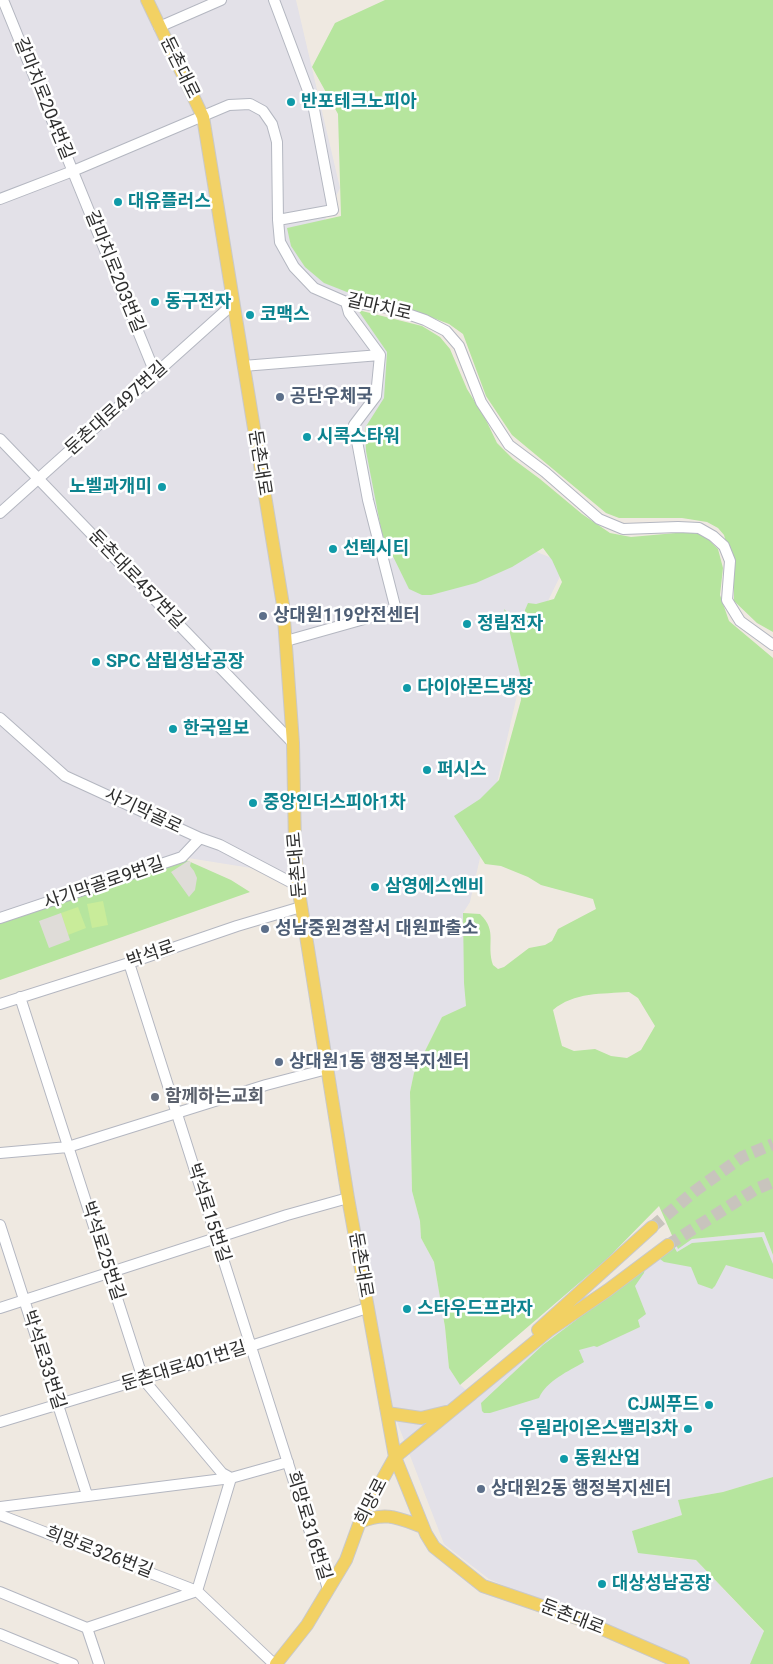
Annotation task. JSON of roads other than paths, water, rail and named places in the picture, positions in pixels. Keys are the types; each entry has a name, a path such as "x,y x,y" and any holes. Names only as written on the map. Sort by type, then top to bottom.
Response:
{"main road":[{"name":"둔촌대로","path":"147,0 203,117 283,605 293,743 295,846 301,907 348,1198 395,1456 422,1527 434,1547 483,1586 577,1618 683,1664"},
{"name":"희망로","path":"503,1369 540,1328 652,1227"},
{"name":"희망로","path":"275,1664 307,1625 346,1560 360,1522 395,1456 548,1331 608,1290 668,1245"},
{"path":"387,1413 421,1418 451,1411"},
{"path":"360,1522 379,1515 399,1519 422,1527"}],"street":[{"name":"갈마치로204번길","path":"3,0 72,171"},
{"path":"159,28 220,0"},
{"path":"274,0 313,104 333,210 278,220"},
{"name":"갈마치로","path":"0,199 229,105 250,104 263,111 272,124 277,142 280,242 294,267 314,288 346,302 393,309 425,320 446,332 459,346 469,376 481,402 509,445 545,472 599,519 623,529 699,528 713,536 724,546 730,561 727,600 740,621 773,646"},
{"name":"갈마치로203번길","path":"72,171 155,373"},
{"path":"286,641 396,610 368,500 354,425 376,396 380,355 349,313 346,302"},
{"name":"둔촌대로497번길","path":"0,513 233,304"},
{"path":"243,366 380,355"},
{"name":"둔촌대로457번길","path":"0,439 40,478 293,743"},
{"name":"사기막골로","path":"1,722 65,776 200,838 220,844 298,886"},
{"name":"사기막골로9번길","path":"0,918 182,857 200,838"},
{"name":"박석로","path":"0,1004 237,926 301,907"},
{"name":"박석로15번길","path":"129,963 288,1462"},
{"name":"박석로25번길","path":"20,997 143,1379 222,1473 231,1478"},
{"path":"0,1153 68,1147 266,1085 327,1069"},
{"path":"0,1308 287,1215 348,1198"},
{"name":"박석로33번길","path":"0,1225 87,1495"},
{"name":"둔촌대로401번길","path":"0,1422 250,1346 367,1308"},
{"path":"0,1508 80,1498 87,1495 231,1478 288,1462"},
{"name":"희망로316번길","path":"288,1462 328,1589"},
{"path":"197,1591 231,1478"},
{"name":"희망로326번길","path":"0,1515 197,1591 275,1664"},
{"name":"희망로326번길","path":"87,1628 197,1591"},
{"path":"0,1592 87,1628 100,1664"},
{"path":"0,1634 73,1664"}],"tunnel":[{"path":"652,1227 695,1191 742,1157 773,1144"},
{"path":"668,1245 756,1189 773,1182"}],"place":[{"name":"반포테크노피아","path":"291,102"},
{"name":"대유플러스","path":"118,202"},
{"name":"동구전자","path":"155,302"},
{"name":"코맥스","path":"250,315"},
{"name":"공단우체국","path":"280,397"},
{"name":"시콕스타워","path":"307,437"},
{"name":"노벨과개미","path":"162,487"},
{"name":"선텍시티","path":"333,549"},
{"name":"상대원119안전센터","path":"263,616"},
{"name":"정림전자","path":"467,624"},
{"name":"SPC 삼립성남공장","path":"96,662"},
{"name":"다이아몬드냉장","path":"407,688"},
{"name":"한국일보","path":"173,729"},
{"name":"퍼시스","path":"427,770"},
{"name":"중앙인더스피아1차","path":"253,803"},
{"name":"삼영에스엔비","path":"375,887"},
{"name":"성남중원경찰서 대원파출소","path":"265,929"},
{"name":"상대원1동 행정복지센터","path":"279,1062"},
{"name":"함께하는교회","path":"155,1097"},
{"name":"스타우드프라자","path":"407,1309"},
{"name":"CJ씨푸드","path":"709,1405"},
{"name":"우림라이온스밸리3차","path":"688,1429"},
{"name":"동원산업","path":"564,1459"},
{"name":"상대원2동 행정복지센터","path":"481,1489"},
{"name":"대상성남공장","path":"602,1584"}]}
